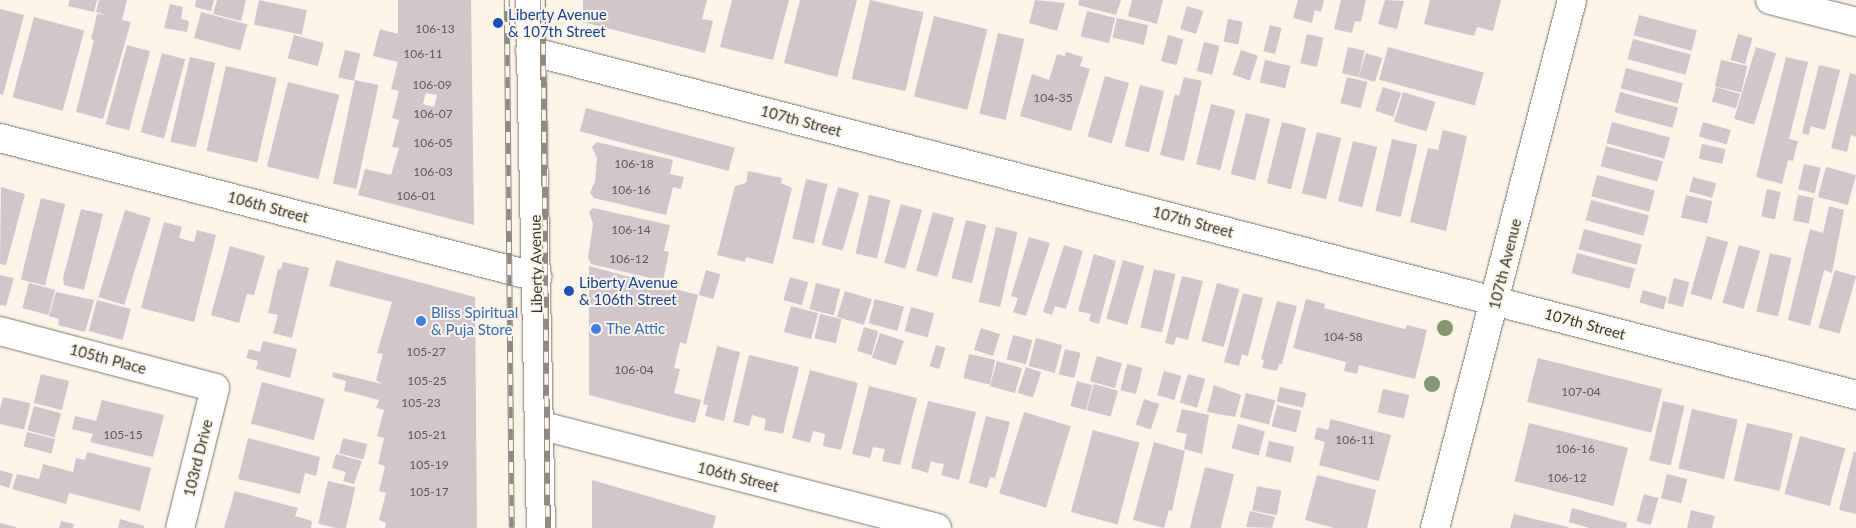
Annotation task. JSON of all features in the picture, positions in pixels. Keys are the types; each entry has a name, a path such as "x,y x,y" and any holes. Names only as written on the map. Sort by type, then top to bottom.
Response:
{"street":[{"name":"Liberty Avenue","path":"530,0 541,528"},
{"name":"107th Avenue","path":"1435,528 1496,301 1572,0"},
{"path":"1770,0 1856,22"},
{"name":"107th Street","path":"530,51 1856,394"},
{"name":"106th Street","path":"0,138 536,277"},
{"name":"105th Place","path":"0,330 216,388"},
{"name":"103rd Drive","path":"180,528 216,388"},
{"name":"106th Street","path":"539,425 937,528"}],"building":[{"path":"70,0 97,0 94,12 68,6"},
{"path":"99,0 127,0 122,20 131,22 103,119 76,112 94,40 91,39 97,14 106,15 96,12"},
{"path":"196,0 214,0 211,11 195,7"},
{"path":"217,0 246,0 241,21 213,14"},
{"path":"259,0 307,10 302,35 254,24"},
{"path":"398,0 471,0 474,225 358,195 365,169 391,175 399,148 392,147 399,120 392,118 399,91 391,89 398,62 373,56 380,29 398,34","holes":["426,93 437,95 434,107 423,104"]},
{"path":"583,0 707,0 702,19 713,21 705,53 583,22"},
{"path":"732,0 789,0 773,60 720,47"},
{"path":"800,0 857,0 837,77 784,63"},
{"path":"870,0 924,12 905,91 852,79"},
{"path":"1035,0 1065,3 1057,31 1029,23"},
{"path":"1079,0 1121,0 1116,15 1078,5"},
{"path":"1132,0 1163,0 1157,24 1128,16"},
{"path":"1298,0 1324,0 1321,12 1315,10 1312,23 1293,18"},
{"path":"1341,0 1366,0 1361,22 1355,21 1352,33 1334,29"},
{"path":"1385,0 1404,1 1397,29 1378,24"},
{"path":"1430,0 1501,0 1493,31 1477,27 1474,36 1424,24"},
{"path":"170,4 183,7 181,19 189,21 187,32 164,28"},
{"path":"1187,6 1203,11 1196,34 1180,29"},
{"path":"0,9 24,15 3,95 0,94"},
{"path":"1087,11 1115,18 1109,43 1081,36"},
{"path":"201,12 247,24 240,51 194,38"},
{"path":"1639,15 1697,31 1692,51 1634,35"},
{"path":"934,16 987,29 967,110 914,97"},
{"path":"34,17 84,30 63,111 13,97"},
{"path":"1117,18 1148,25 1144,45 1113,37"},
{"path":"1228,19 1243,22 1238,44 1224,42"},
{"path":"1270,25 1282,28 1275,54 1263,51"},
{"path":"998,33 1024,39 1006,120 979,114"},
{"path":"1307,34 1324,38 1317,67 1300,63"},
{"path":"1738,34 1752,38 1745,64 1731,60"},
{"path":"294,35 324,43 318,66 288,58"},
{"path":"1168,35 1183,39 1176,65 1161,61"},
{"path":"1633,39 1691,55 1686,75 1628,59"},
{"path":"1204,42 1220,46 1212,75 1197,71"},
{"path":"127,45 150,51 129,130 106,124"},
{"path":"1348,47 1365,51 1358,77 1342,73"},
{"path":"1388,47 1484,73 1475,105 1379,80"},
{"path":"1756,47 1776,53 1754,125 1734,119"},
{"path":"345,50 361,54 354,81 338,77"},
{"path":"1241,50 1258,56 1250,80 1233,75"},
{"path":"1066,52 1083,57 1080,66 1090,69 1071,131 1020,116 1032,74 1049,80 1057,54 1065,56"},
{"path":"162,53 185,59 164,138 141,132"},
{"path":"1366,53 1382,58 1375,82 1359,77"},
{"path":"190,57 215,63 196,148 170,142"},
{"path":"1786,57 1808,62 1789,139 1798,141 1793,161 1788,160 1782,184 1756,177"},
{"path":"1265,60 1290,66 1285,88 1260,82"},
{"path":"1721,60 1747,66 1741,92 1715,86"},
{"path":"1819,65 1840,70 1825,130 1811,126 1809,135 1802,133"},
{"path":"226,66 277,78 257,162 206,151"},
{"path":"1626,68 1683,83 1678,104 1621,88"},
{"path":"1850,73 1856,75 1856,137 1851,135 1847,152 1831,148"},
{"path":"1105,76 1129,83 1112,143 1088,137"},
{"path":"1184,77 1202,81 1184,161 1160,155 1175,94 1179,96"},
{"path":"1347,77 1367,82 1361,108 1340,103"},
{"path":"355,80 378,85 356,189 333,184"},
{"path":"288,82 339,95 318,179 267,166"},
{"path":"1140,85 1164,91 1149,152 1125,146"},
{"path":"1383,87 1401,93 1393,117 1375,111"},
{"path":"1716,87 1740,94 1736,108 1712,101"},
{"path":"1403,92 1436,102 1426,132 1394,122"},
{"path":"1620,92 1678,108 1673,128 1615,112"},
{"path":"1211,104 1235,110 1220,170 1196,164"},
{"path":"586,108 735,148 729,171 580,131"},
{"path":"1246,113 1270,119 1255,180 1231,174"},
{"path":"1282,122 1306,128 1291,189 1267,183"},
{"path":"1612,122 1670,138 1664,159 1606,143"},
{"path":"1703,122 1731,130 1727,144 1699,136"},
{"path":"1443,130 1467,136 1446,231 1410,222 1428,148 1438,150"},
{"path":"1317,132 1341,138 1326,199 1302,193"},
{"path":"1392,139 1417,145 1401,217 1375,211"},
{"path":"1353,141 1377,147 1362,207 1338,201"},
{"path":"597,142 673,160 670,174 684,177 681,189 673,187 666,215 594,198 590,193 595,181 597,158 592,147"},
{"path":"1702,144 1725,149 1722,164 1699,159"},
{"path":"1606,146 1663,161 1658,182 1601,166"},
{"path":"1804,164 1821,168 1815,193 1798,189"},
{"path":"1826,167 1856,175 1848,205 1818,197"},
{"path":"748,171 782,178 781,183 792,188 773,264 746,257 745,262 717,255 735,186 746,183"},
{"path":"1597,175 1655,191 1649,212 1591,196"},
{"path":"1693,177 1716,183 1712,198 1689,191"},
{"path":"806,179 827,184 814,243 792,238"},
{"path":"1,187 25,194 6,265 0,264"},
{"path":"838,187 859,193 843,251 821,245"},
{"path":"1767,189 1781,192 1775,219 1761,216"},
{"path":"869,195 890,200 877,258 856,253"},
{"path":"1686,195 1712,201 1707,223 1681,217"},
{"path":"1798,195 1814,198 1809,224 1793,221"},
{"path":"41,198 65,204 45,286 21,280"},
{"path":"1591,200 1649,216 1644,236 1586,220"},
{"path":"901,204 922,210 905,269 884,263"},
{"path":"1829,206 1844,210 1832,273 1824,270 1810,326 1788,320 1810,229 1823,233"},
{"path":"593,208 670,225 664,251 669,252 663,281 591,264 588,258 593,224 589,212"},
{"path":"81,209 103,214 84,290 64,285 63,278"},
{"path":"125,210 151,218 124,305 98,297"},
{"path":"933,212 954,218 937,277 916,271"},
{"path":"966,220 986,225 972,283 951,278"},
{"path":"164,222 182,227 179,238 194,242 197,230 216,235 194,322 141,308"},
{"path":"996,227 1017,232 1000,307 979,302"},
{"path":"1584,229 1642,245 1637,265 1579,249"},
{"path":"1707,236 1728,242 1712,300 1690,294"},
{"path":"1029,237 1050,243 1026,316 1013,312 1018,298 1011,296"},
{"path":"1064,245 1083,251 1066,309 1055,306 1052,315 1043,312"},
{"path":"1739,245 1760,251 1744,309 1722,303"},
{"path":"230,246 265,256 254,295 247,294 239,323 211,315"},
{"path":"1577,253 1635,269 1630,289 1572,273"},
{"path":"1770,253 1791,258 1778,316 1757,311"},
{"path":"1094,254 1116,261 1099,324 1089,321 1091,314 1078,311"},
{"path":"336,260 475,297 477,528 385,528 386,523 379,520 386,493 379,491 385,466 378,464 384,438 377,436 384,410 376,408 379,400 344,391 346,381 332,377 333,372 382,384 376,380 383,354 377,353 392,302 329,286"},
{"path":"1123,260 1144,266 1127,325 1106,319"},
{"path":"283,262 309,268 292,338 273,333 278,315 268,313 278,269 281,269"},
{"path":"589,266 698,295 686,344 680,342 674,368 680,369 674,393 701,400 695,423 589,395"},
{"path":"1154,269 1175,274 1162,332 1141,327"},
{"path":"706,270 720,274 713,299 699,295"},
{"path":"1835,270 1856,276 1840,334 1818,328"},
{"path":"0,275 14,278 6,306 0,305"},
{"path":"1182,276 1203,281 1188,340 1176,337 1174,345 1165,343"},
{"path":"790,277 808,282 802,305 783,300"},
{"path":"1674,278 1689,282 1683,307 1667,303"},
{"path":"29,283 55,290 48,315 22,308"},
{"path":"816,283 840,289 834,315 809,309"},
{"path":"1217,283 1239,289 1224,347 1201,341"},
{"path":"1643,290 1667,297 1663,309 1639,302"},
{"path":"845,291 872,299 864,325 837,317"},
{"path":"56,292 94,300 85,332 58,325 59,319 49,316"},
{"path":"1243,293 1263,298 1248,356 1242,354 1239,366 1224,362"},
{"path":"875,299 904,307 898,331 869,323"},
{"path":"1306,299 1325,304 1324,308 1405,329 1407,325 1427,330 1415,379 1359,365 1357,374 1344,371 1346,362 1293,348"},
{"path":"97,300 131,309 123,340 89,331"},
{"path":"1277,301 1297,306 1282,364 1279,364 1277,371 1262,368 1264,360 1261,359"},
{"path":"791,306 818,313 811,339 784,332"},
{"path":"911,307 934,313 928,337 905,331"},
{"path":"820,314 841,319 836,343 814,338"},
{"path":"864,327 878,331 872,355 857,351"},
{"path":"981,328 1000,334 993,356 974,350"},
{"path":"880,333 904,341 896,365 872,358"},
{"path":"1013,335 1032,340 1026,364 1007,359"},
{"path":"1036,338 1062,345 1055,373 1028,366"},
{"path":"263,341 297,349 290,378 256,369 258,361 246,358 249,349 260,352"},
{"path":"936,345 946,348 939,369 930,366"},
{"path":"717,346 740,352 724,421 705,416 708,405 703,404"},
{"path":"1065,349 1081,353 1074,378 1059,374"},
{"path":"969,354 995,360 990,384 963,378"},
{"path":"749,355 799,367 783,434 764,430 766,419 752,415 749,426 733,422"},
{"path":"1097,356 1122,363 1115,388 1090,381"},
{"path":"1538,358 1662,389 1651,433 1527,402"},
{"path":"997,361 1022,368 1015,393 990,386"},
{"path":"1127,364 1143,368 1136,394 1120,390"},
{"path":"1026,367 1041,372 1033,398 1018,393"},
{"path":"810,370 858,383 841,450 823,446 825,434 813,431 810,443 792,438"},
{"path":"1164,371 1181,376 1174,400 1157,395"},
{"path":"41,374 69,381 62,410 34,403"},
{"path":"1188,374 1205,379 1197,408 1180,403"},
{"path":"1077,381 1092,385 1086,410 1070,406"},
{"path":"262,382 325,399 314,440 251,424"},
{"path":"1094,384 1118,391 1111,417 1087,410"},
{"path":"1214,385 1241,395 1235,417 1207,412"},
{"path":"869,386 917,398 900,465 882,461 885,449 873,447 870,458 852,454"},
{"path":"1280,387 1306,393 1303,408 1277,402"},
{"path":"1383,389 1409,395 1404,418 1378,412"},
{"path":"1246,393 1275,400 1269,425 1240,417"},
{"path":"3,397 30,403 24,430 0,424 0,410"},
{"path":"1144,399 1159,404 1151,430 1136,425"},
{"path":"102,400 164,415 153,457 90,442 93,434 72,429 75,416 96,421"},
{"path":"928,401 976,412 959,480 941,475 944,464 931,461 928,473 911,468"},
{"path":"1663,401 1684,406 1671,465 1649,460"},
{"path":"1277,405 1301,411 1296,432 1272,426"},
{"path":"34,406 61,413 55,437 28,430"},
{"path":"1182,409 1209,415 1202,454 1184,449 1187,434 1176,432"},
{"path":"1692,409 1738,420 1724,479 1678,468"},
{"path":"1024,412 1071,426 1046,508 999,493"},
{"path":"986,416 1010,422 995,478 990,477 987,488 969,483"},
{"path":"1331,419 1391,435 1379,481 1319,465 1325,442 1314,439 1317,427 1328,430"},
{"path":"1529,423 1628,448 1613,506 1514,481"},
{"path":"1747,423 1793,434 1780,491 1734,480"},
{"path":"1238,424 1265,431 1259,455 1232,448"},
{"path":"1093,430 1139,442 1117,525 1071,512"},
{"path":"27,432 55,439 52,454 23,447"},
{"path":"1800,436 1845,448 1830,506 1784,494"},
{"path":"248,438 320,457 316,476 305,473 300,494 238,479"},
{"path":"343,438 367,444 363,460 339,454"},
{"path":"1269,441 1294,447 1291,462 1265,457"},
{"path":"1154,442 1185,451 1172,511 1169,510 1164,528 1133,520"},
{"path":"1854,451 1856,452 1856,514 1839,510"},
{"path":"87,452 151,468 140,511 69,493 66,504 12,489 17,474 39,479 43,464 73,472 76,458 85,460"},
{"path":"336,454 362,461 354,484 343,481 346,472 332,468"},
{"path":"1205,467 1234,474 1221,528 1190,528"},
{"path":"0,470 13,474 9,488 0,485"},
{"path":"1667,474 1687,479 1681,503 1661,498"},
{"path":"1317,475 1376,490 1367,528 1334,528 1305,520"},
{"path":"592,480 716,516 713,528 592,528"},
{"path":"328,481 355,487 346,528 318,524"},
{"path":"1257,486 1282,491 1277,515 1252,511"},
{"path":"235,491 298,508 295,516 312,521 311,528 224,528"},
{"path":"1644,494 1658,498 1651,525 1636,521"},
{"path":"1572,508 1627,523 1626,528 1589,528 1569,522"},
{"path":"1691,510 1715,516 1712,528 1687,528"},
{"path":"1250,511 1275,517 1272,528 1246,527"},
{"path":"1514,514 1568,527 1568,528 1510,528"},
{"path":"120,519 144,526 144,528 118,528"},
{"path":"61,521 74,524 73,528 59,528"},
{"path":"0,523 16,527 16,528 0,528"}],"railway":[{"path":"507,0 512,528"},
{"path":"543,0 548,528"}],"place":[{"name":"Liberty Avenue & 107th Street","path":"498,23"},
{"name":"Liberty Avenue & 106th Street","path":"569,291"},
{"name":"Bliss Spiritual & Puja Store","path":"421,321"},
{"name":"The Attic","path":"596,329"}]}
